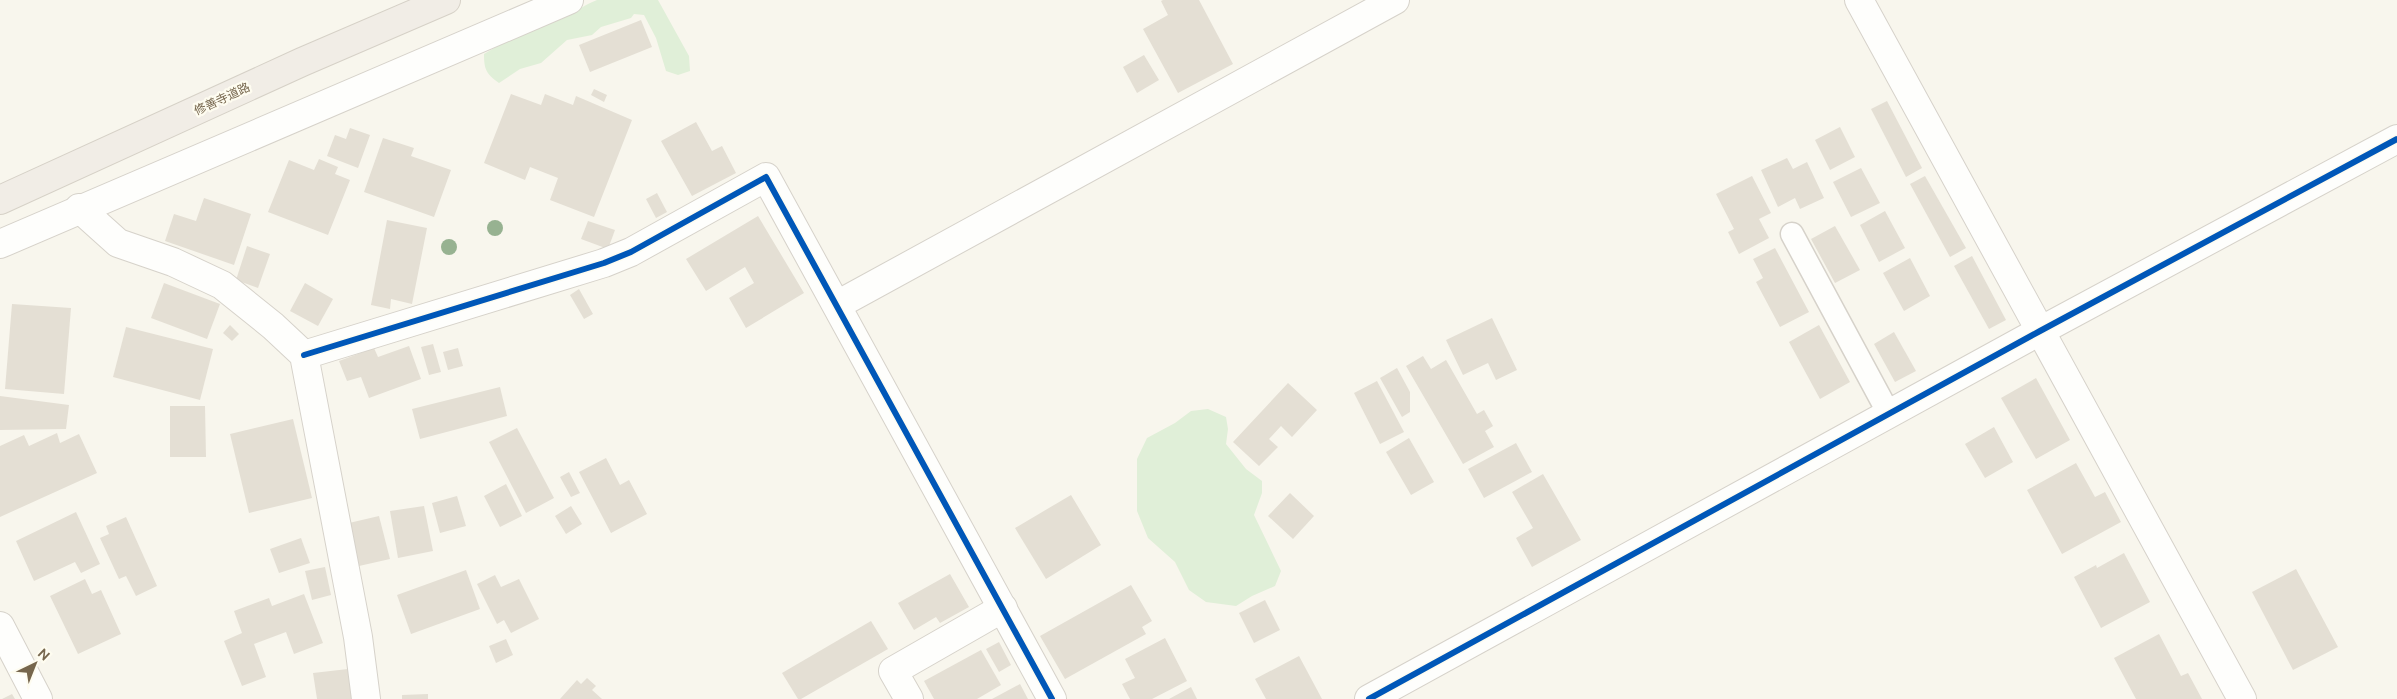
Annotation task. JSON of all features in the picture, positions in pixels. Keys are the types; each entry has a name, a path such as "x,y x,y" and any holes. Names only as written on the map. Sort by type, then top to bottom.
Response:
{"highway":[{"name":"修善寺道路","path":"0,200 293,66 446,0"}],"street":[{"path":"0,244 79,208 569,0"},
{"path":"837,305 1395,0"},
{"path":"1859,0 2242,699"},
{"path":"1369,699 2040,331 2397,139"},
{"path":"304,355 604,263 630,252 766,177 1052,699"},
{"path":"79,208 118,243 173,262 222,285 273,326 304,355 358,637 366,699"},
{"path":"909,699 894,671 1003,608"},
{"path":"0,626 38,699"}],"lane":[{"path":"1792,234 1889,414"}],"green space":[{"path":"597,0 658,0 689,56 690,71 678,75 666,71 656,38 644,15 634,14 631,18 601,27 592,35 567,40 541,63 520,69 499,83 491,77 485,67 484,54 514,38 566,16"},
{"path":"1208,409 1226,417 1228,429 1226,444 1246,469 1262,481 1262,493 1254,515 1281,571 1275,586 1252,596 1236,606 1206,602 1189,590 1175,562 1148,538 1137,511 1137,459 1147,438 1175,423 1191,411"}],"building":[{"path":"1199,0 1233,64 1178,93 1143,29 1168,15 1161,1"},
{"path":"641,20 652,47 590,72 579,45"},
{"path":"1144,55 1159,80 1137,93 1123,67"},
{"path":"594,89 607,95 604,102 591,95"},
{"path":"511,94 541,105 545,94 573,105 576,96 632,120 594,217 550,200 558,178 530,167 525,180 484,163"},
{"path":"1887,101 1922,168 1906,177 1871,109"},
{"path":"696,122 712,151 722,146 736,173 692,196 661,141"},
{"path":"1840,127 1855,157 1830,170 1815,140"},
{"path":"350,128 370,135 358,168 327,156 335,135 346,139"},
{"path":"383,138 414,148 411,156 451,170 434,217 364,192"},
{"path":"1787,158 1793,169 1807,162 1824,198 1800,209 1795,198 1778,207 1761,170"},
{"path":"319,159 338,167 335,174 350,180 328,235 268,212 289,160 314,170"},
{"path":"1861,168 1880,203 1851,217 1833,182"},
{"path":"1752,176 1771,213 1759,219 1769,238 1739,254 1728,232 1734,229 1716,194"},
{"path":"1925,176 1966,248 1950,257 1910,184"},
{"path":"657,193 667,212 656,218 646,199"},
{"path":"204,198 251,214 234,265 165,241 174,214 196,221"},
{"path":"1885,211 1905,248 1879,262 1860,225"},
{"path":"758,216 804,293 746,328 729,298 754,283 745,267 706,291 686,259"},
{"path":"387,220 427,228 412,304 391,299 390,309 371,305"},
{"path":"588,221 615,230 608,249 581,239"},
{"path":"1835,226 1860,270 1835,283 1811,239"},
{"path":"247,246 270,254 258,288 236,280"},
{"path":"1775,248 1809,312 1780,327 1756,282 1763,278 1753,259"},
{"path":"1972,256 2006,320 1989,329 1954,266"},
{"path":"1910,258 1930,296 1904,311 1883,273"},
{"path":"164,283 220,304 207,339 151,318"},
{"path":"305,283 333,299 318,326 290,311"},
{"path":"579,289 593,314 584,319 570,295"},
{"path":"12,304 71,308 64,394 5,389"},
{"path":"1492,318 1517,370 1496,380 1488,363 1463,375 1446,340"},
{"path":"230,325 239,334 232,341 223,333"},
{"path":"1819,325 1850,382 1820,399 1789,342"},
{"path":"126,327 213,349 200,400 113,377"},
{"path":"1894,332 1916,371 1895,382 1874,344"},
{"path":"433,344 441,372 429,375 421,347"},
{"path":"409,346 421,379 369,398 361,377 347,381 339,361 374,348 378,357"},
{"path":"458,348 463,366 448,370 443,352"},
{"path":"1423,356 1431,369 1446,360 1477,414 1484,410 1493,426 1485,431 1494,447 1463,464 1406,366"},
{"path":"1397,368 1410,392 1410,412 1402,417 1380,378"},
{"path":"2036,378 2070,440 2036,459 2001,398"},
{"path":"1377,381 1404,432 1380,444 1354,393"},
{"path":"1288,383 1317,410 1292,437 1281,426 1269,439 1278,447 1259,466 1233,442"},
{"path":"500,387 507,416 420,439 412,409"},
{"path":"0,396 69,405 66,429 0,430"},
{"path":"170,406 205,406 206,457 170,457"},
{"path":"293,419 312,498 249,513 230,434"},
{"path":"1994,427 2013,462 1985,478 1965,444"},
{"path":"517,428 554,498 526,513 489,442"},
{"path":"57,433 60,443 79,434 97,473 0,517 0,446 24,435 29,446"},
{"path":"1409,438 1434,482 1411,495 1386,452"},
{"path":"1516,443 1532,472 1484,498 1468,469"},
{"path":"606,458 620,485 629,480 647,514 611,533 579,472"},
{"path":"2076,463 2095,497 2105,492 2121,522 2062,554 2027,490"},
{"path":"569,472 580,493 571,497 560,477"},
{"path":"1543,474 1581,540 1532,567 1516,538 1533,528 1512,492"},
{"path":"506,484 522,516 500,527 484,496"},
{"path":"1290,493 1314,516 1293,539 1268,516"},
{"path":"1071,495 1101,545 1046,579 1015,528"},
{"path":"457,496 466,526 440,533 432,503"},
{"path":"424,506 433,551 398,558 390,511"},
{"path":"571,506 582,524 566,534 555,516"},
{"path":"76,512 100,564 81,573 75,562 34,581 16,541"},
{"path":"379,516 390,559 359,566 349,523"},
{"path":"126,517 157,586 136,596 126,576 119,579 100,538 109,534 106,526"},
{"path":"301,538 310,563 279,573 270,549"},
{"path":"2124,553 2150,602 2101,628 2074,577 2096,565 2097,568"},
{"path":"325,567 331,595 312,600 305,571"},
{"path":"2296,569 2338,647 2293,670 2252,592"},
{"path":"466,570 480,609 411,634 397,595"},
{"path":"950,574 969,607 940,623 936,617 914,630 898,603"},
{"path":"495,575 501,587 519,579 539,619 511,633 504,620 497,624 477,584"},
{"path":"85,579 92,594 101,590 121,634 78,654 50,596"},
{"path":"1131,585 1152,621 1142,627 1146,634 1065,679 1040,636"},
{"path":"304,594 323,643 294,654 286,632 254,644 266,677 242,686 224,641 242,633 234,611 269,598 272,606"},
{"path":"1265,600 1280,630 1254,643 1239,613"},
{"path":"871,621 888,649 798,699 782,673"},
{"path":"2159,634 2181,676 2188,673 2202,699 2136,699 2114,658"},
{"path":"1165,638 1187,681 1152,699 1130,699 1122,684 1135,678 1125,659"},
{"path":"506,639 513,655 496,663 489,646"},
{"path":"999,642 1011,665 999,672 986,649"},
{"path":"981,650 1001,685 977,699 934,699 924,681"},
{"path":"1299,656 1322,699 1266,699 1255,679"},
{"path":"348,669 352,699 317,699 313,673"},
{"path":"587,678 596,686 592,690 602,699 560,699 577,680 581,684"},
{"path":"1020,684 1028,699 992,699"},
{"path":"1191,687 1197,699 1169,699"},
{"path":"12,694 15,699 2,699"},
{"path":"428,694 428,699 402,699 402,695"}],"cycle path":[{"path":"1369,699 2040,331 2397,139"},
{"path":"304,355 604,263 631,252 766,177 1052,699"}]}
